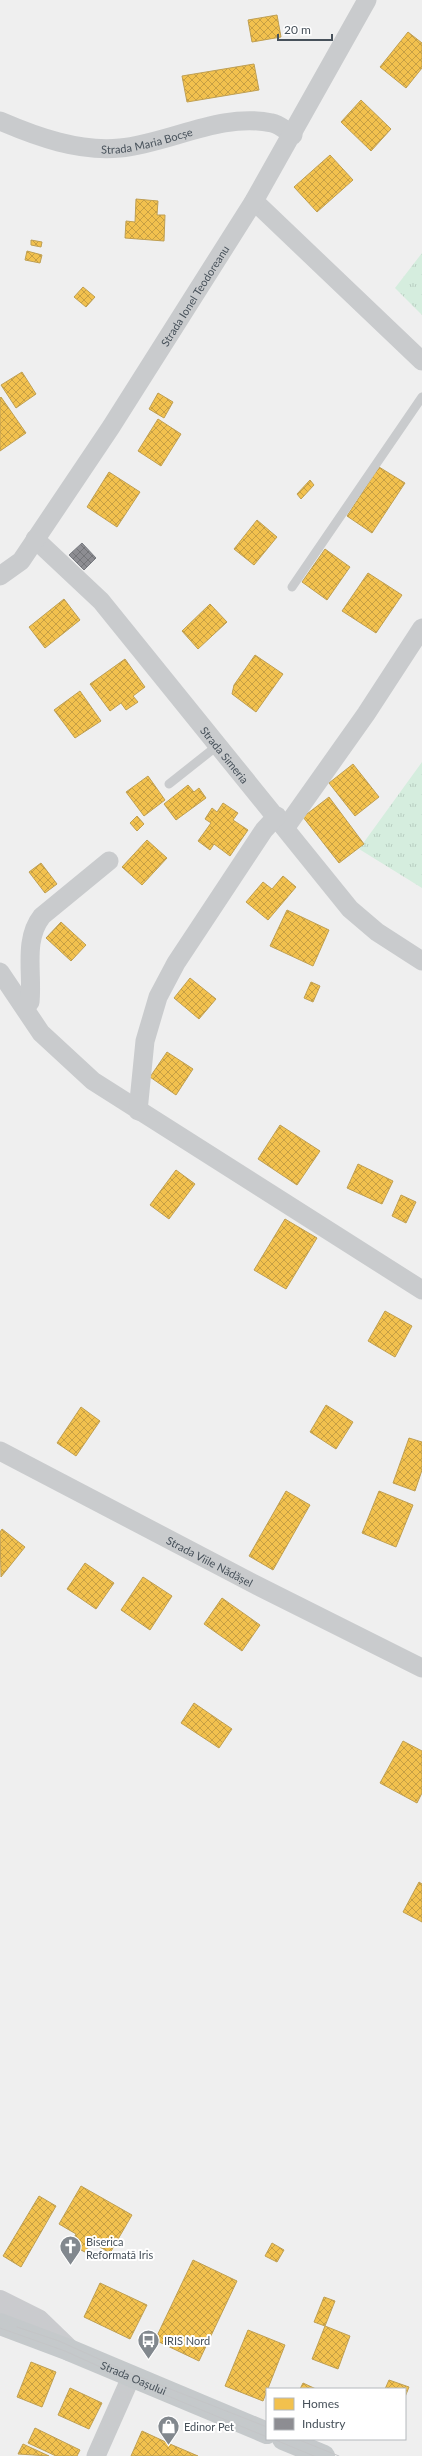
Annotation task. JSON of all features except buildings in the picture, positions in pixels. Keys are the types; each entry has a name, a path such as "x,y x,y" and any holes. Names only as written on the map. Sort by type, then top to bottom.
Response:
{"main road":[{"path":"0,2301 38,2320 69,2350"},
{"name":"Strada Oașului","path":"0,2324 69,2350 131,2377 266,2432"},
{"path":"285,2440 324,2456"}],"street":[{"name":"Strada Ionel Teodoreanu","path":"0,576 21,561 111,427 254,201 293,135 367,0"},
{"name":"Strada Maria Bocșe","path":"0,121 33,136 75,146 120,148 227,123 253,121 273,123 293,135"},
{"path":"254,201 422,361"},
{"name":"Strada Simeria","path":"35,539 101,601 350,909 376,932 422,961"},
{"path":"138,1111 145,1041 158,997 176,963 264,830 281,822 366,714 422,628"},
{"path":"24,1007 30,1002 30,957 34,925 42,916 108,861"},
{"path":"0,972 41,1033 65,1057 93,1081 422,1290"},
{"name":"Strada Viile Nădășel","path":"0,1451 260,1587 422,1668"},
{"path":"96,2456 131,2377"}],"lane":[{"path":"292,587 422,397"},
{"path":"169,784 217,746"}],"green space":[{"path":"422,253 422,315 395,288"},
{"path":"422,762 422,888 359,849"}],"tram line":[{"path":"17,2327 59,2341 132,2374 266,2427"},
{"path":"0,2328 65,2351 129,2380 266,2437"},
{"path":"275,2440 314,2456"},
{"path":"299,2440 339,2456"}],"place":[{"name":"Biserica Reformată Iris","path":"70,2266"},
{"name":"IRIS Nord","path":"148,2360"},
{"name":"Edinor Pet","path":"169,2446"}]}
